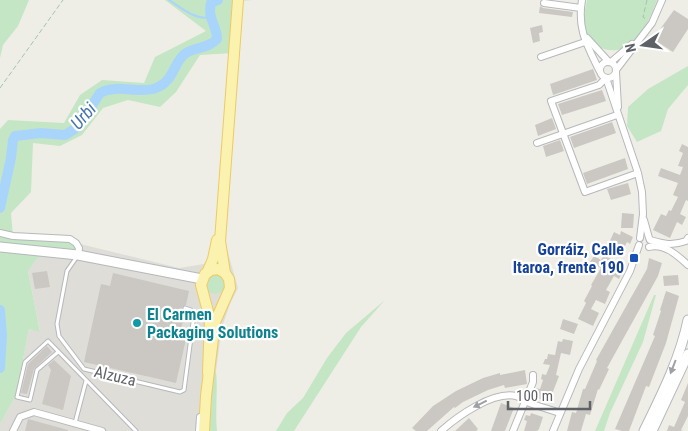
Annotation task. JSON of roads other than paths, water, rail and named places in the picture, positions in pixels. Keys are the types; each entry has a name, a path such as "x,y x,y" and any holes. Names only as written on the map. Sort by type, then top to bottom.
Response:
{"main road":[{"path":"225,273 220,241 238,0"},
{"path":"208,373 210,319 201,285 213,259 225,178"},
{"path":"204,276 211,270 218,269 230,279 230,288 215,322 208,373 204,431"},
{"path":"203,291 214,298 220,298 226,294"}],"street":[{"path":"553,431 579,369 630,271 639,245 643,214 642,192 638,173 606,78 601,75 585,42 580,25 582,0"},
{"path":"638,173 585,192 551,101 599,85 606,78 611,78 652,23 662,0"},
{"path":"544,3 581,8"},
{"path":"599,70 602,64 610,62 635,42 652,23"},
{"path":"580,25 588,41 615,66 621,126"},
{"path":"541,58 585,42"},
{"path":"537,143 617,115"},
{"path":"643,214 650,244 648,247"},
{"path":"0,233 21,237 70,239 79,248 78,255"},
{"path":"640,238 646,236 663,244 675,245 687,240"},
{"path":"639,245 644,248 654,246 671,250 688,264"},
{"path":"0,247 78,255 204,276"},
{"path":"644,431 661,396 688,325"},
{"path":"652,431 688,354"},
{"path":"513,431 533,382 533,375"},
{"path":"199,431 201,413 206,396"},
{"path":"442,431 450,423 480,404 497,397 517,396 525,401 560,413"},
{"path":"13,431 20,417 34,412 102,431"}],"lane":[{"name":"Alzuza","path":"78,255 67,271 57,324 59,336 84,369 180,392 184,390 194,315 191,310 186,308"},
{"path":"58,352 37,370 30,400 17,397 26,362 48,340 136,431"},
{"path":"75,424 86,380"}],"waterway":[{"path":"169,0 194,15 205,18 210,17"},
{"name":"Urbi","path":"0,208 15,136 41,133 65,135 78,127 100,93 113,89 153,89 166,82 178,61 186,53 210,44 217,39 210,9 211,3 218,0"},
{"name":"Urbi","path":"0,310 2,336 0,368"}],"place":[{"name":"Gorráiz, Calle Itaroa, frente 190","path":"634,258"},
{"name":"El Carmen Packaging Solutions","path":"137,323"}]}
